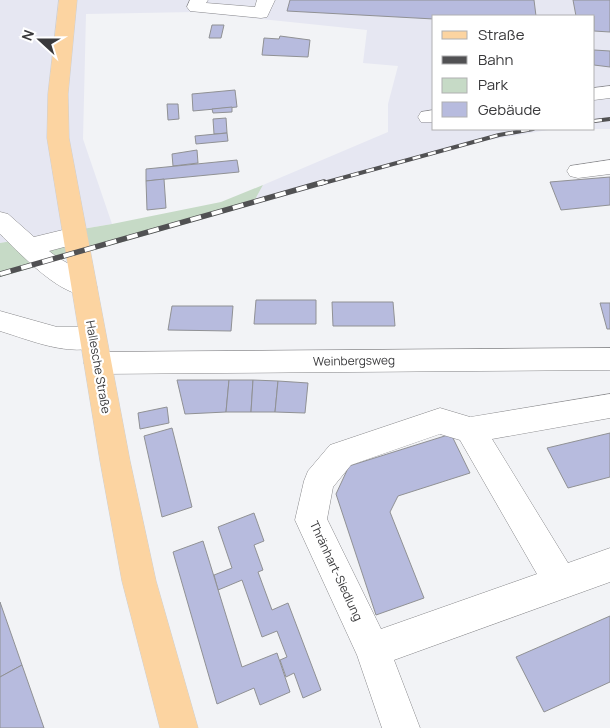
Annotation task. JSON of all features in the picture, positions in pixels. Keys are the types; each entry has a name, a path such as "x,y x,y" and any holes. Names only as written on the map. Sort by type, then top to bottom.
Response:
{"main road":[{"name":"Hallesche Straße","path":"68,0 57,114 59,147 115,461 139,581 179,728"}],"street":[{"path":"199,0 196,7 261,13 266,0"},
{"path":"595,94 610,92"},
{"path":"578,171 610,168"},
{"path":"0,220 50,266 84,287"},
{"path":"30,246 75,236"},
{"name":"Weinbergsweg","path":"0,321 96,350 610,358"},
{"name":"Thränhart-Siedlung","path":"401,728 373,650 311,520 319,481 341,455 440,421 470,430 610,406"},
{"path":"470,430 561,582"},
{"path":"373,650 610,565"}],"shaded area":[{"path":"0,0 610,0 610,129 595,129 595,15 432,15 432,130 548,130 483,141 252,205 263,185 388,132 388,104 398,66 363,63 367,30 194,12 86,14 83,139 112,224 0,243"}],"green space":[{"path":"263,185 252,205 0,277 0,243 112,224 221,202"}],"building":[{"path":"290,0 534,0 536,15 432,15 432,19 287,11"},
{"path":"573,0 610,0 610,32 595,31 595,15 576,15"},
{"path":"212,25 224,25 221,38 209,38"},
{"path":"280,36 310,40 308,57 262,55 264,38 279,39"},
{"path":"595,50 610,51 610,67 595,65"},
{"path":"235,90 237,107 193,111 192,94"},
{"path":"167,104 178,104 179,119 168,120"},
{"path":"232,107 232,112 213,113 212,109"},
{"path":"226,118 227,133 214,134 213,119"},
{"path":"227,133 228,141 196,144 195,136"},
{"path":"197,150 198,163 173,166 172,154"},
{"path":"237,160 239,172 146,181 146,169"},
{"path":"610,177 610,205 561,210 550,182"},
{"path":"164,179 166,208 147,210 146,181"},
{"path":"256,300 316,300 316,324 254,324"},
{"path":"332,302 393,302 395,326 333,326"},
{"path":"600,303 610,303 610,329 607,329"},
{"path":"172,306 233,306 231,331 168,330"},
{"path":"177,380 229,380 226,412 185,414"},
{"path":"229,380 253,380 251,412 226,412"},
{"path":"253,380 278,381 275,412 251,412"},
{"path":"278,381 308,383 305,413 275,412"},
{"path":"167,407 169,423 140,429 138,413"},
{"path":"172,428 192,507 162,517 144,436"},
{"path":"610,433 610,477 568,488 547,448"},
{"path":"451,434 470,473 398,496 390,512 424,598 376,615 336,494 349,466"},
{"path":"254,513 264,541 254,545 263,570 258,572 272,610 288,603 321,690 303,698 294,673 286,677 280,660 287,657 277,631 262,637 242,580 218,590 214,575 232,568 218,527"},
{"path":"203,541 242,667 277,653 290,692 260,705 254,688 217,704 173,552"},
{"path":"0,602 22,665 0,677"},
{"path":"610,616 610,682 544,712 516,657"},
{"path":"22,665 44,728 0,728 0,677"}],"railway":[{"path":"595,121 610,119"},
{"path":"320,184 499,135 527,130"},
{"path":"0,274 324,182"}]}
